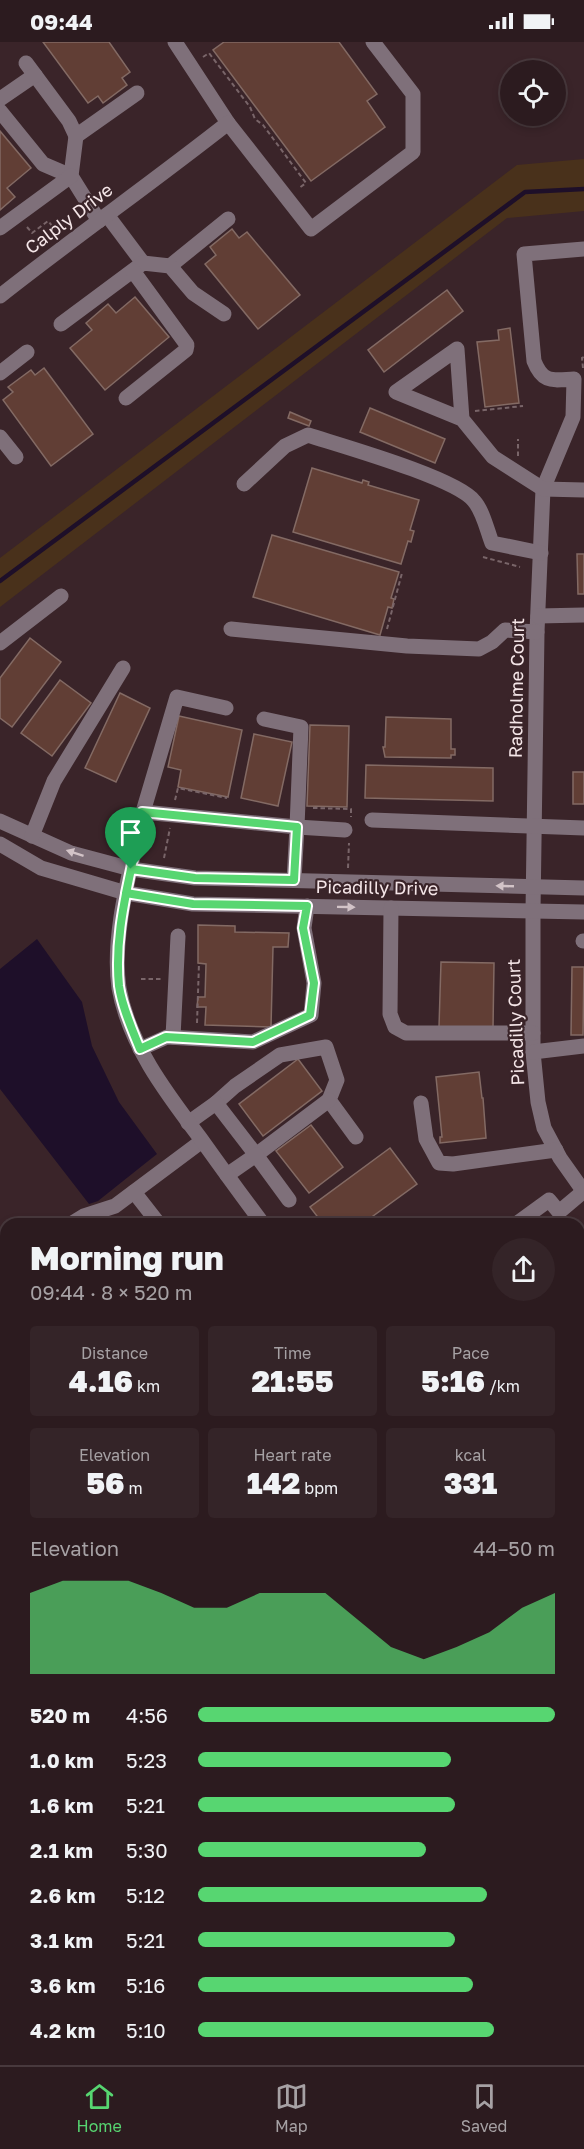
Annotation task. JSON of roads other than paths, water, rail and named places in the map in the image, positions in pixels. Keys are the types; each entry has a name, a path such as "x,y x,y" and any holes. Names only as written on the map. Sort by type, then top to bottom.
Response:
{"street":[{"path":"175,42 228,123 310,229 413,152 413,93 373,42"},
{"path":"0,99 31,69 69,121 76,136 71,176 0,228"},
{"path":"76,136 137,93"},
{"path":"0,111 43,164 71,176 138,267 187,345 186,350 126,398"},
{"name":"Calply Drive","path":"0,296 163,175 228,123"},
{"path":"61,324 138,267 170,266 228,219"},
{"path":"543,489 573,417 580,376 547,380 538,373 531,339 524,254 584,249"},
{"path":"170,266 193,293 224,315"},
{"path":"467,415 451,415 396,392 457,349 467,415 493,457 543,489 584,490"},
{"path":"0,373 27,352"},
{"path":"244,484 285,446 308,435 432,476 466,493 476,502 492,543 541,553"},
{"path":"0,437 16,457"},
{"name":"Radholme Court","path":"533,887 537,632 543,489"},
{"path":"0,643 61,596"},
{"path":"538,616 584,615"},
{"path":"231,629 407,646 479,649 492,642 505,630 537,632"},
{"path":"32,836 54,781 123,668"},
{"path":"226,708 177,698 142,812 118,948 119,987 140,1049 165,1091 259,1218"},
{"path":"264,719 301,727 294,880"},
{"path":"142,812 345,830"},
{"path":"372,820 584,828"},
{"name":"Picadilly Drive","path":"0,821 71,853 131,869 195,878 584,888"},
{"name":"Picadilly Drive","path":"0,844 41,868 126,893 193,904 584,912"},
{"name":"Picadilly Court","path":"533,887 533,1052 538,1101 544,1128 584,1191"},
{"path":"140,1049 166,1037 253,1042 310,1015 314,983 303,928 307,906"},
{"path":"391,908 390,1014 395,1027 406,1033 533,1033"},
{"path":"173,1037 178,936"},
{"path":"533,1052 584,1046"},
{"path":"189,1123 235,1086 280,1055 326,1047 337,1080 329,1100 227,1175"},
{"path":"329,1100 356,1137"},
{"path":"216,1103 289,1200"},
{"path":"421,1103 426,1139 439,1163 453,1164 556,1150"},
{"path":"81,1218 110,1209 202,1141"},
{"path":"524,1218 549,1200 563,1218 584,1191"},
{"path":"134,1192 154,1218"}],"waterway":[{"path":"0,581 525,192 584,189"}]}
